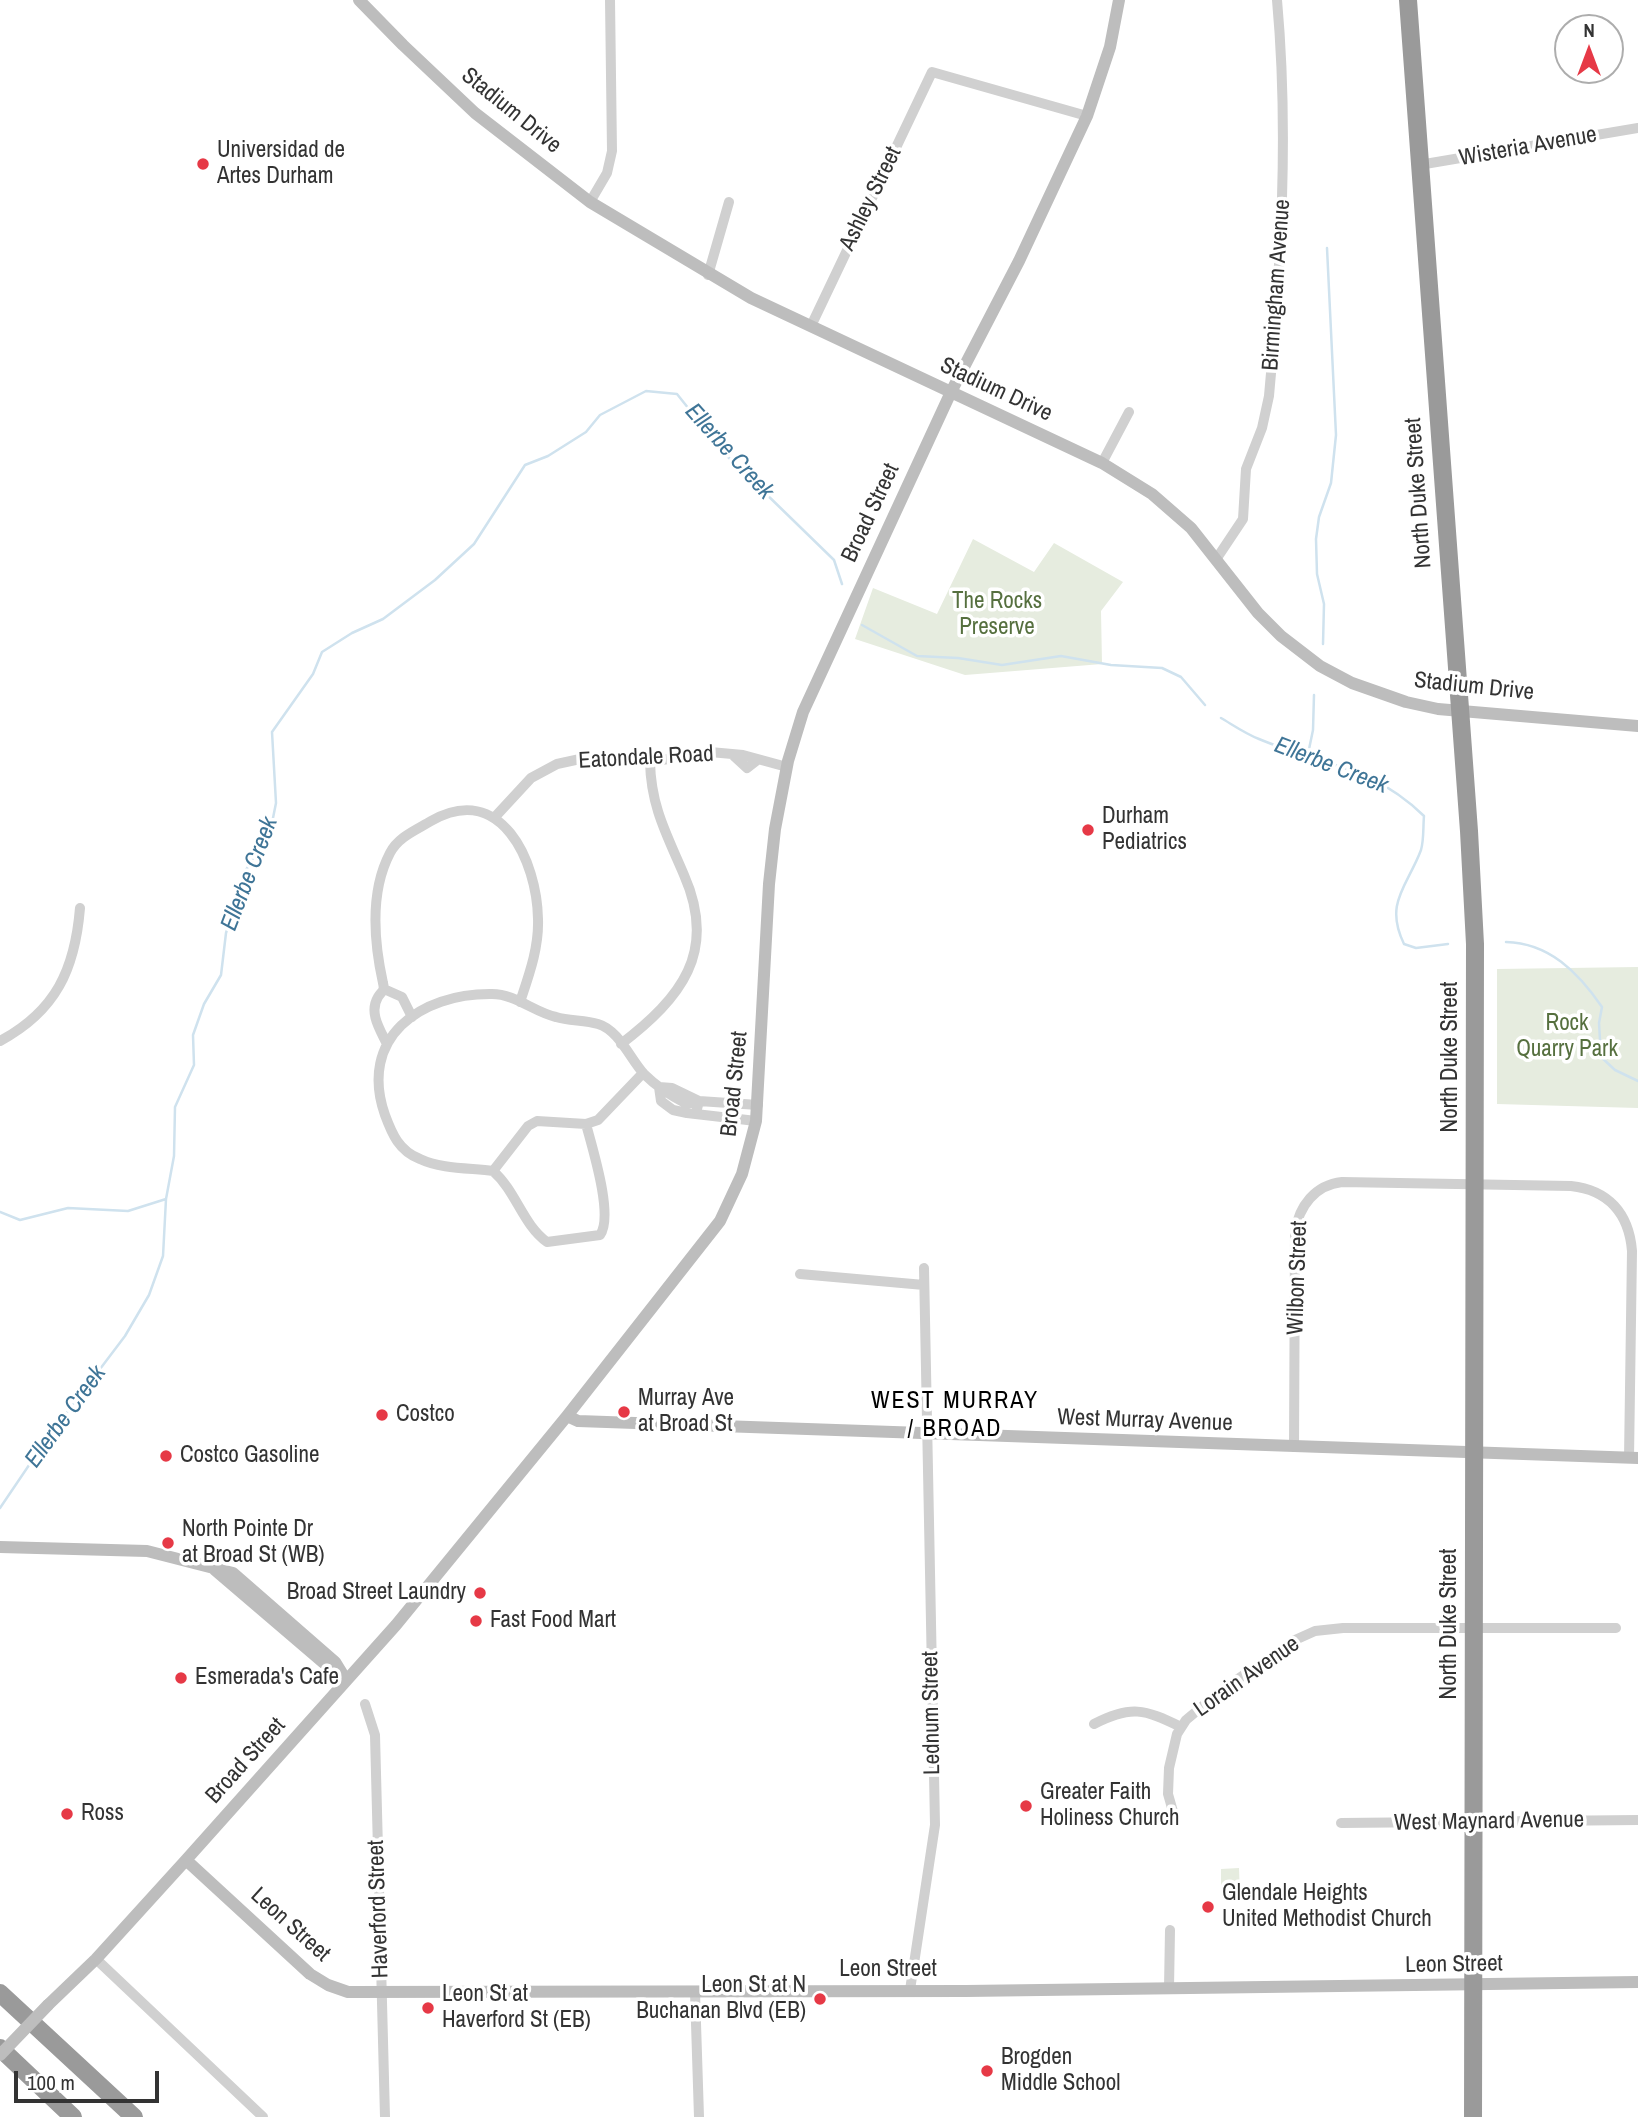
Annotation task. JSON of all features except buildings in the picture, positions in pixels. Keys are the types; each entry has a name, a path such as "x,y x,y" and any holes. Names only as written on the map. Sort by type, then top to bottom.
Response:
{"highway":[{"name":"North Duke Street","path":"1408,0 1475,944 1473,2117"},
{"path":"0,1993 134,2117"},
{"path":"0,2049 72,2117"}],"street":[{"name":"Stadium Drive","path":"359,0 402,46 475,113 590,202 708,275 1102,463 1163,503 1217,558 1278,633 1320,666 1378,693 1423,706 1460,712 1638,726"},
{"path":"590,202 607,173 611,159 610,0"},
{"name":"Broad Street","path":"0,2055 96,1959 396,1625 567,1416 720,1221 742,1174 756,1121 769,884 787,767 803,712 951,392 1019,261 1087,116 1111,47 1119,0"},
{"name":"Birmingham Avenue","path":"1217,558 1243,519 1246,469 1262,428 1269,396 1284,180 1285,101 1277,0"},
{"name":"Ashley Street","path":"811,326 932,72 1087,116"},
{"name":"Wisteria Avenue","path":"1419,166 1638,128"},
{"path":"708,275 729,202"},
{"path":"1102,463 1129,412"},
{"name":"Eatondale Road","path":"494,818 531,778 557,764 591,758 650,762 701,752 743,755 756,761 787,767"},
{"path":"621,1044 652,1021 681,989 691,966 696,939 697,923 691,892 654,805 650,762"},
{"path":"386,1042 375,1020 374,1007 384,989 375,918 386,863 395,846 406,835 446,814 473,811 494,818 517,842 534,888 538,909 536,952 520,1002"},
{"path":"0,1041 27,1024 60,986 75,950 80,908"},
{"path":"384,989 402,997 412,1017"},
{"path":"586,1124 600,1182 605,1225 600,1236 547,1242 537,1235 509,1188 493,1171 436,1164 419,1159 402,1148 390,1128 378,1089 379,1065 386,1042 412,1017 441,1002 466,996 498,994 558,1018 599,1024 621,1044 643,1073 659,1087 662,1101 696,1113 756,1121"},
{"path":"493,1171 519,1136 537,1121 586,1124 605,1116 643,1073"},
{"path":"659,1087 673,1088 699,1101"},
{"path":"680,1107 699,1101 758,1105"},
{"path":"696,1113 699,1101"},
{"name":"Wilbon Street","path":"1294,1447 1295,1232 1305,1203 1325,1187 1342,1182 1475,1184 1587,1188 1604,1196 1621,1212 1630,1233 1632,1251 1633,1458"},
{"name":"Lednum Street","path":"910,1990 935,1825 924,1268"},
{"path":"800,1274 924,1285"},
{"name":"West Murray Avenue","path":"567,1416 578,1421 927,1435 1633,1458"},
{"path":"0,1547 146,1551 213,1568 345,1680"},
{"name":"Lorain Avenue","path":"1174,1815 1168,1780 1181,1727 1222,1690 1295,1640 1315,1631 1343,1628 1616,1628"},
{"name":"Haverford Street","path":"365,1704 375,1735 385,2117"},
{"path":"1094,1724 1132,1710 1154,1713 1181,1727"},
{"name":"West Maynard Avenue","path":"1341,1823 1638,1820"},
{"name":"Leon Street","path":"186,1860 320,1980 348,1992 1475,1986 1638,1982"},
{"path":"1169,1988 1170,1930"},
{"path":"96,1959 263,2117"},
{"path":"695,1992 699,2117"}],"green space":[{"name":"The Rocks Preserve","path":"973,539 1034,572 1054,543 1123,582 1101,611 1102,664 965,675 855,639 873,588 937,614"},
{"name":"Rock Quarry Park","path":"1638,967 1638,1108 1497,1104 1497,969"},
{"path":"1239,1868 1240,1897 1221,1897 1221,1869"}],"waterway":[{"path":"1323,644 1324,604 1317,574 1316,539 1319,517 1331,483 1336,435 1327,248"},
{"name":"Ellerbe Creek","path":"0,1508 44,1443 125,1336 149,1295 163,1256 166,1199 174,1156 175,1107 194,1065 193,1035 204,1004 221,975 226,933 246,870 271,828 276,803 272,732 313,674 322,652 352,633 383,619 435,580 474,544 525,465 548,456 586,432 600,415 646,391 677,394 724,453 834,560 842,584"},
{"name":"Ellerbe Creek","path":"862,625 917,656 958,658 1002,665 1061,656 1111,665 1162,668 1181,677 1205,705"},
{"path":"1308,754 1313,730 1314,695"},
{"name":"Ellerbe Creek","path":"1221,718 1259,739 1365,776 1404,799 1424,816 1421,850 1397,906 1398,930 1404,944 1416,948 1448,944"},
{"name":"Ellerbe Creek","path":"1506,942 1536,948 1549,954 1583,982 1602,1007 1599,1023 1601,1057 1615,1070 1638,1081"},
{"path":"0,1212 20,1220 68,1208 128,1211 166,1199"}],"place":[{"name":"Universidad de Artes Durham","path":"203,164"},
{"name":"Durham Pediatrics","path":"1088,830"},
{"name":"Murray Ave at Broad St","path":"624,1412"},
{"name":"Costco","path":"382,1415"},
{"name":"Costco Gasoline","path":"166,1456"},
{"name":"North Pointe Dr at Broad St (WB)","path":"168,1543"},
{"name":"Broad Street Laundry","path":"480,1593"},
{"name":"Fast Food Mart","path":"476,1621"},
{"name":"Esmerada's Cafe","path":"181,1678"},
{"name":"Greater Faith Holiness Church","path":"1026,1806"},
{"name":"Ross","path":"67,1814"},
{"name":"Glendale Heights United Methodist Church","path":"1208,1907"},
{"name":"Leon St at N Buchanan Blvd (EB)","path":"820,1999"},
{"name":"Leon St at Haverford St (EB)","path":"428,2008"},
{"name":"Brogden Middle School","path":"987,2071"}],"district":[{"name":"WEST MURRAY / BROAD","path":"955,1416"}]}
